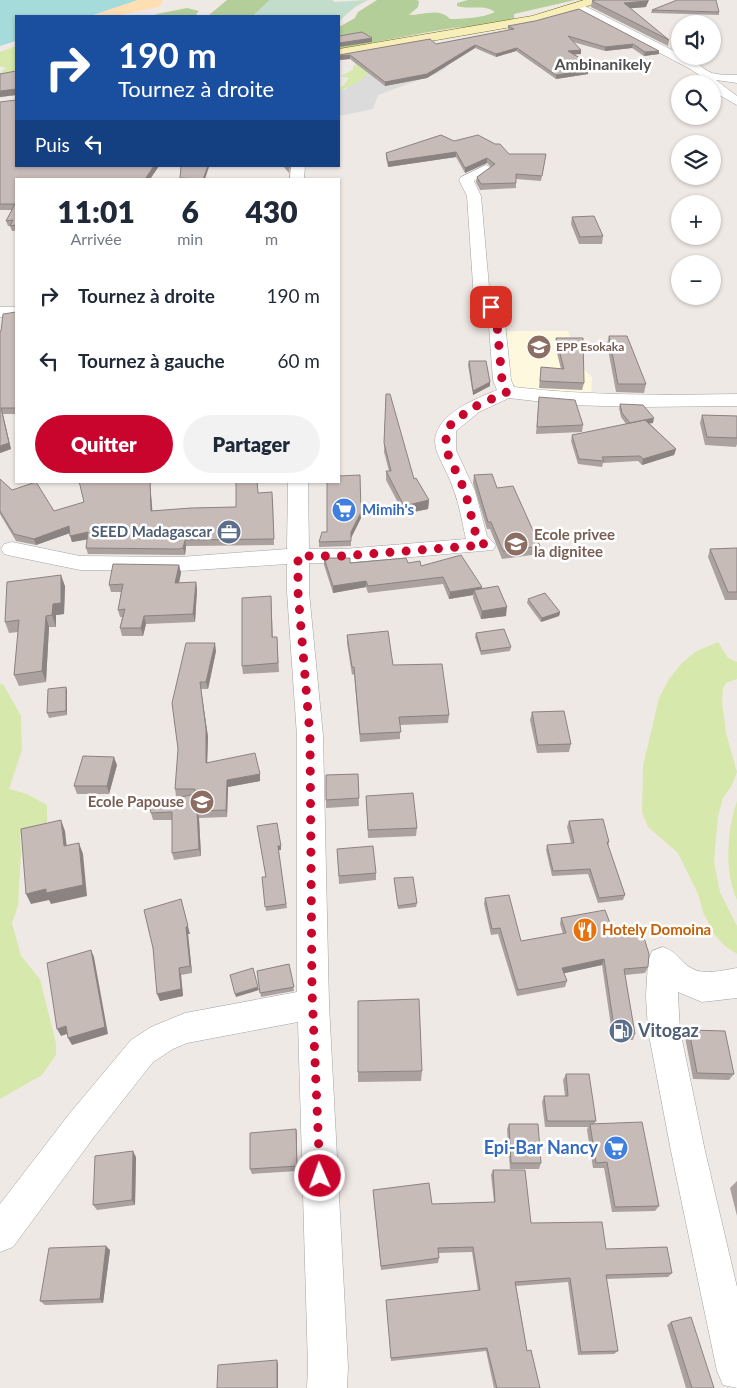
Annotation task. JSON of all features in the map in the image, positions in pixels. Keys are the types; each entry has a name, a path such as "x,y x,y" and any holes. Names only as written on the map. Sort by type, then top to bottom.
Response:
{"main road":[{"path":"340,53 518,22 555,14 596,0"}],"street":[{"path":"579,6 696,67 703,75"},
{"path":"721,81 737,79"},
{"path":"721,90 737,101"},
{"path":"486,169 466,180 474,196 482,299 496,313 502,380 507,392"},
{"path":"0,312 15,312"},
{"path":"12,549 80,563 180,564 298,556 343,556 485,545 477,539 465,491 446,450 446,431 452,423 472,408 507,392 569,399 631,401 737,400"},
{"path":"298,483 298,592 310,736 313,1004 328,1366 327,1388"},
{"path":"737,983 702,986 679,978 664,961 662,996 664,1030 688,1151 737,1371"},
{"path":"0,1234 82,1125 142,1051 162,1038 185,1028 313,1004"}],"shaded area":[{"path":"448,65 438,73 378,95 373,109 340,116 340,91 346,89 366,67"},
{"name":"EPP Esokaka","path":"504,331 568,331 577,364 592,377 591,397 516,387 509,379"}],"green space":[{"path":"227,0 270,0 254,15 209,15"},
{"path":"270,0 332,0 335,2 368,0 355,7 340,20 340,15 254,15"},
{"path":"377,0 416,0 419,1 418,7 409,15 436,12 446,15 450,19 479,17 495,12 486,8 457,6 457,3 468,0 575,0 514,14 514,20 507,23 453,28 340,49 340,26 355,18 358,12"},
{"path":"187,8 199,11 196,14 198,15 155,15"},
{"path":"15,46 15,73 0,78 0,73 6,68 0,66 0,52"},
{"path":"351,58 367,67 367,74 359,82 340,91 340,87 343,86 349,78 340,76 353,70 353,66 356,65"},
{"path":"718,642 728,658 737,662 737,679 726,683 723,688 722,702 726,733 737,772 731,787 723,798 718,816 714,862 720,892 737,926 737,954 725,946 714,934 703,912 698,894 678,853 648,827 642,812 643,766 659,698 669,679 682,663 695,652"},
{"path":"0,684 3,684 21,716 22,750 9,789 27,794 47,805 47,822 20,835 18,906 12,923 21,956 40,979 56,1043 56,1055 42,1075 0,1099"},
{"path":"737,801 737,900 730,877 728,851 731,824"}],"sand":[{"path":"138,0 163,0 159,7 121,15 93,15"}],"water":[{"path":"0,0 138,0 93,15 15,15 15,41 0,46"}],"building":[{"path":"648,0 624,3 669,40 592,1"},
{"path":"677,0 716,0 719,12 652,10"},
{"path":"579,9 659,51 645,52 633,44 605,47 568,36 581,50 568,51 588,63 578,64 588,70 556,75 517,48 496,54 475,45 427,74 385,82 350,55 340,56 430,39 436,44 514,29 508,26"},
{"path":"362,32 372,38 340,43 340,36"},
{"path":"15,71 15,89 0,91 0,74"},
{"path":"15,100 15,167 153,167 146,178 15,178 15,204 0,204 0,102"},
{"path":"441,135 454,141 478,135 495,144 500,144 509,154 546,154 542,176 516,174 516,183 481,184 477,177 495,164 487,158 465,168 456,152 388,162 386,153"},
{"path":"181,167 208,167 203,178 180,178"},
{"path":"15,204 15,225 10,226 13,220 6,221"},
{"path":"594,216 603,236 580,237 572,217"},
{"path":"15,312 15,408 1,408 9,443 0,446 0,331 3,314"},
{"path":"609,336 627,336 646,384 618,384"},
{"path":"556,338 583,338 584,383 540,381 541,367 564,369"},
{"path":"469,361 486,361 490,382 473,391"},
{"path":"386,394 390,394 414,479 416,478 429,500 404,506 386,471 391,471 384,443"},
{"path":"539,397 575,400 583,425 537,427"},
{"path":"620,404 643,405 654,418 630,423 622,413"},
{"path":"702,415 737,416 737,438 707,437"},
{"path":"645,420 676,449 643,459 640,456 602,457 604,461 579,459 572,435"},
{"path":"492,474 497,488 513,486 540,546 503,551 491,522 488,522 474,475"},
{"path":"360,475 361,512 351,532 351,541 319,542 322,532 327,532 327,483 340,483 340,476"},
{"path":"0,479 12,490 37,483 54,511 84,502 79,483 150,483 151,511 236,507 236,483 257,483 258,493 272,492 274,539 185,540 183,548 179,549 86,548 88,532 70,536 69,526 34,539 14,534 0,511"},
{"path":"737,548 737,592 728,592 710,549"},
{"path":"461,555 482,587 450,592 443,577 368,586 366,581 333,586 324,558 350,558 350,563 406,558 408,563 420,561 421,566"},
{"path":"113,564 179,565 175,583 196,582 193,614 144,616 141,628 120,628 125,609 118,610 123,584 109,585"},
{"path":"61,575 61,603 53,604 52,615 46,616 42,671 14,675 19,620 5,622 7,582"},
{"path":"498,586 507,607 482,611 474,590"},
{"path":"545,593 560,612 542,618 528,599"},
{"path":"271,596 272,637 277,637 278,663 242,666 242,598"},
{"path":"504,629 511,647 481,651 476,633"},
{"path":"388,631 393,665 442,664 449,715 399,717 401,732 360,734 354,667 352,667 347,635"},
{"path":"186,643 215,643 206,682 200,682 206,729 206,763 255,753 260,774 227,780 226,810 197,811 199,849 172,853 172,812 151,813 149,804 195,794 195,789 175,789 178,749 172,703"},
{"path":"66,687 66,711 47,713 48,689"},
{"path":"564,711 571,744 538,745 532,712"},
{"path":"83,756 114,757 107,786 74,786"},
{"path":"358,774 359,798 326,800 326,775"},
{"path":"413,793 417,828 368,830 366,796"},
{"path":"603,819 609,842 607,842 625,895 599,898 590,869 553,871 547,845 574,843 569,821"},
{"path":"61,820 64,846 79,843 83,885 46,893 46,889 26,894 21,829"},
{"path":"277,823 281,846 278,846 286,904 265,907 262,877 266,877 257,826"},
{"path":"373,846 376,873 339,876 337,849"},
{"path":"413,877 417,903 398,906 394,878"},
{"path":"509,895 521,941 566,933 561,918 605,910 613,931 641,928 649,954 648,967 624,969 635,1034 615,1034 604,959 562,968 567,981 518,990 500,928 492,929 485,898"},
{"path":"181,899 188,926 186,927 190,966 179,968 181,989 157,994 153,948 144,910"},
{"path":"91,950 105,1027 68,1038 66,1026 57,1029 47,963"},
{"path":"289,964 294,987 260,993 257,971"},
{"path":"253,968 258,987 235,994 230,975"},
{"path":"419,999 422,1071 358,1072 358,1001"},
{"path":"689,1030 725,1031 734,1074 697,1073"},
{"path":"566,1074 589,1074 596,1121 547,1121 544,1096 568,1096"},
{"path":"642,1122 659,1206 615,1207 607,1162 596,1163 590,1124"},
{"path":"509,1124 538,1124 541,1163 511,1163"},
{"path":"296,1129 297,1166 250,1169 250,1133"},
{"path":"133,1151 132,1200 93,1205 95,1156"},
{"path":"493,1170 525,1170 531,1223 602,1222 606,1249 667,1247 672,1273 606,1275 618,1351 581,1352 570,1278 515,1282 527,1351 531,1350 540,1388 497,1388 487,1348 391,1358 386,1300 480,1290 473,1247 438,1248 439,1258 381,1266 373,1190 429,1183 432,1204 495,1202"},
{"path":"106,1246 100,1299 40,1301 49,1248"},
{"path":"691,1317 714,1388 692,1388 671,1322"},
{"path":"277,1360 277,1388 217,1388 218,1365"}],"place":[{"name":"EPP Esokaka","path":"539,347"},
{"name":"Mimih's","path":"344,510"},
{"name":"SEED Madagascar","path":"229,532"},
{"name":"Ecole privee la dignitee","path":"516,544"},
{"name":"Ecole Papouse","path":"202,802"},
{"name":"Hotely Domoina","path":"585,930"},
{"name":"Vitogaz","path":"621,1031"},
{"name":"Epi-Bar Nancy","path":"616,1148"}],"district":[{"name":"Ambinanikely","path":"603,64"}],"route":[{"path":"320,1176 312,991 310,736 298,592 298,556 343,556 485,545 477,539 465,491 446,450 446,431 452,423 472,408 507,392 502,380 496,313 491,307"}]}
